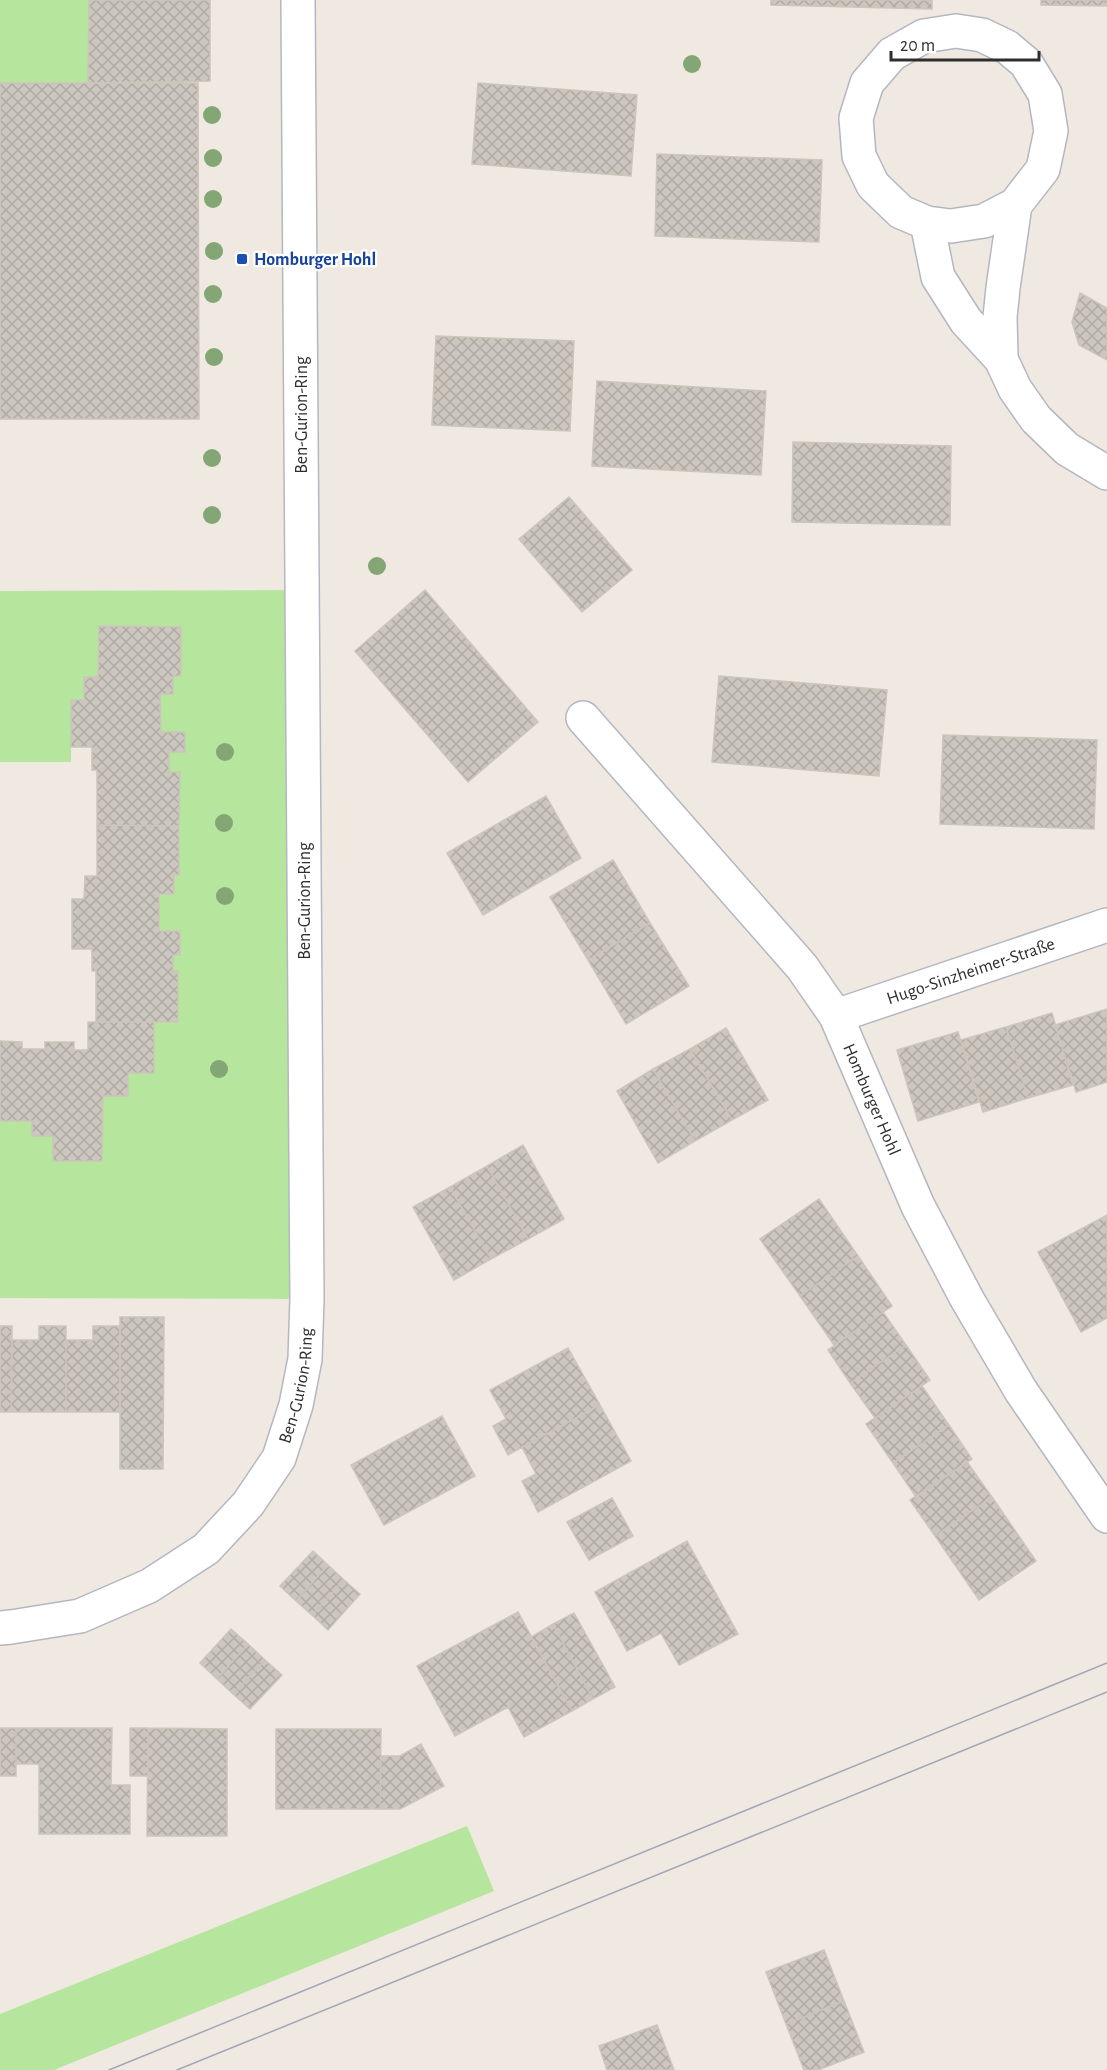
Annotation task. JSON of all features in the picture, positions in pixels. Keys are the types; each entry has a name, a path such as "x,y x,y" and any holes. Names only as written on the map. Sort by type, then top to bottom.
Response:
{"street":[{"name":"Ben-Gurion-Ring","path":"0,1628 80,1616 149,1586 206,1549 248,1504 279,1458 296,1405 305,1359 307,1299 298,0"},
{"path":"956,31 982,35 1007,47 1026,63 1045,94 1051,131 1043,169 1015,205 984,222 951,226 927,223 902,212 873,185 860,156 856,118 867,82 892,54 924,36 956,31"},
{"path":"1001,359 1000,317 1015,205"},
{"path":"927,223 938,277 966,321 1001,359 1015,389 1036,419 1067,449 1107,473"},
{"name":"Homburger Hohl","path":"583,718 802,967 836,1016 918,1206 967,1299 1022,1391 1107,1516"},
{"name":"Hugo-Sinzheimer-Straße","path":"836,1016 1107,925"}],"green space":[{"path":"0,0 89,0 88,83 0,83"},
{"path":"302,590 307,1299 0,1298 0,1121 32,1121 32,1136 53,1136 53,1161 102,1161 103,1096 128,1096 128,1073 154,1073 154,1022 178,1022 178,971 173,971 173,955 180,955 180,931 159,931 159,894 174,875 179,874 180,773 169,772 169,752 184,752 185,732 161,732 160,694 173,676 181,675 181,627 99,626 98,677 84,700 71,700 71,762 0,762 0,591"},
{"path":"467,1826 494,1891 54,2070 0,2070 0,2014"}],"building":[{"path":"89,0 210,0 210,81 88,83"},
{"path":"771,0 932,0 932,9 771,5"},
{"path":"1041,0 1107,0 1107,6 1041,5"},
{"path":"0,83 198,83 199,419 0,419"},
{"path":"478,83 637,95 631,176 472,164"},
{"path":"657,154 822,160 819,242 655,236"},
{"path":"1080,293 1107,308 1107,360 1079,345 1072,322"},
{"path":"436,336 574,341 570,431 432,425"},
{"path":"597,381 766,391 761,475 592,466"},
{"path":"793,442 951,446 950,525 792,522"},
{"path":"569,497 632,570 582,612 519,539"},
{"path":"425,590 538,722 468,782 355,651"},
{"path":"99,626 181,627 181,676 173,676 173,694 160,694 161,732 185,732 185,752 169,752 169,772 180,772 179,826 97,825 97,770 92,770 92,747 71,747 71,700 84,700 84,677 98,677"},
{"path":"719,676 887,690 879,776 712,762"},
{"path":"943,735 1097,740 1094,829 940,824"},
{"path":"546,796 581,858 483,915 447,853"},
{"path":"97,825 179,826 179,875 174,875 174,894 159,894 159,931 180,931 180,955 173,955 173,971 178,971 178,1022 96,1022 96,971 92,971 92,949 72,949 72,899 84,899 85,876 97,876"},
{"path":"613,860 650,923 588,960 550,897"},
{"path":"650,923 689,986 626,1024 588,960"},
{"path":"1107,1009 1107,1082 1076,1092 1055,1025"},
{"path":"1052,1013 1073,1085 1028,1098 1006,1027"},
{"path":"88,1022 154,1022 154,1073 128,1073 128,1096 103,1096 102,1161 53,1161 53,1136 32,1136 32,1121 0,1121 0,1041 22,1042 22,1049 45,1049 45,1042 74,1042 74,1050 88,1050"},
{"path":"1006,1027 1028,1098 983,1112 961,1040"},
{"path":"726,1028 768,1100 732,1120 690,1049"},
{"path":"958,1032 979,1102 918,1121 897,1050"},
{"path":"690,1049 732,1120 695,1141 653,1069"},
{"path":"653,1069 695,1141 658,1163 617,1091"},
{"path":"523,1145 564,1219 528,1239 487,1166"},
{"path":"487,1166 528,1239 491,1259 450,1187"},
{"path":"450,1187 491,1259 454,1280 413,1207"},
{"path":"819,1199 858,1256 800,1296 760,1239"},
{"path":"1107,1215 1107,1318 1081,1332 1038,1252"},
{"path":"858,1256 892,1306 834,1345 800,1296"},
{"path":"883,1312 906,1345 850,1383 828,1350"},
{"path":"120,1317 164,1317 163,1469 120,1469"},
{"path":"0,1326 12,1326 11,1412 0,1412"},
{"path":"39,1326 66,1326 66,1412 11,1412 12,1340 39,1340"},
{"path":"93,1326 120,1326 120,1412 66,1412 66,1340 93,1340"},
{"path":"906,1345 930,1380 875,1418 850,1383"},
{"path":"568,1348 600,1405 508,1455 493,1426 506,1419 490,1390"},
{"path":"922,1386 949,1425 893,1463 866,1424"},
{"path":"600,1405 631,1461 538,1512 522,1481 536,1474 522,1447"},
{"path":"442,1416 475,1476 384,1525 351,1465"},
{"path":"949,1425 972,1459 916,1497 893,1463"},
{"path":"967,1462 992,1497 935,1536 910,1500"},
{"path":"992,1497 1036,1561 979,1600 935,1536"},
{"path":"612,1498 633,1536 589,1560 567,1522"},
{"path":"687,1541 738,1634 679,1665 661,1633 627,1651 595,1592"},
{"path":"313,1551 328,1565 296,1601 280,1586"},
{"path":"328,1565 344,1580 312,1615 296,1601"},
{"path":"344,1580 360,1594 328,1630 312,1615"},
{"path":"518,1612 572,1711 524,1737 508,1707 455,1736 417,1666"},
{"path":"574,1613 615,1687 593,1699 553,1624"},
{"path":"553,1624 593,1699 572,1711 531,1637"},
{"path":"231,1629 248,1644 217,1679 200,1663"},
{"path":"248,1644 265,1660 233,1694 217,1679"},
{"path":"265,1660 282,1675 250,1709 233,1694"},
{"path":"0,1728 16,1728 16,1776 0,1776"},
{"path":"16,1728 112,1728 111,1785 130,1785 130,1834 39,1834 39,1764 16,1764"},
{"path":"130,1728 148,1728 148,1776 130,1776"},
{"path":"148,1728 227,1729 227,1836 147,1836"},
{"path":"276,1729 381,1729 380,1809 276,1809"},
{"path":"421,1744 444,1786 400,1809 380,1809 381,1756 400,1756"},
{"path":"824,1950 844,2001 786,2024 766,1972"},
{"path":"844,2001 864,2052 818,2070 804,2070 786,2024"},
{"path":"657,2025 674,2070 607,2070 599,2046"}],"tram line":[{"path":"109,2070 1107,1663"},
{"path":"177,2070 1107,1692"}],"place":[{"name":"Homburger Hohl","path":"242,259"}]}
